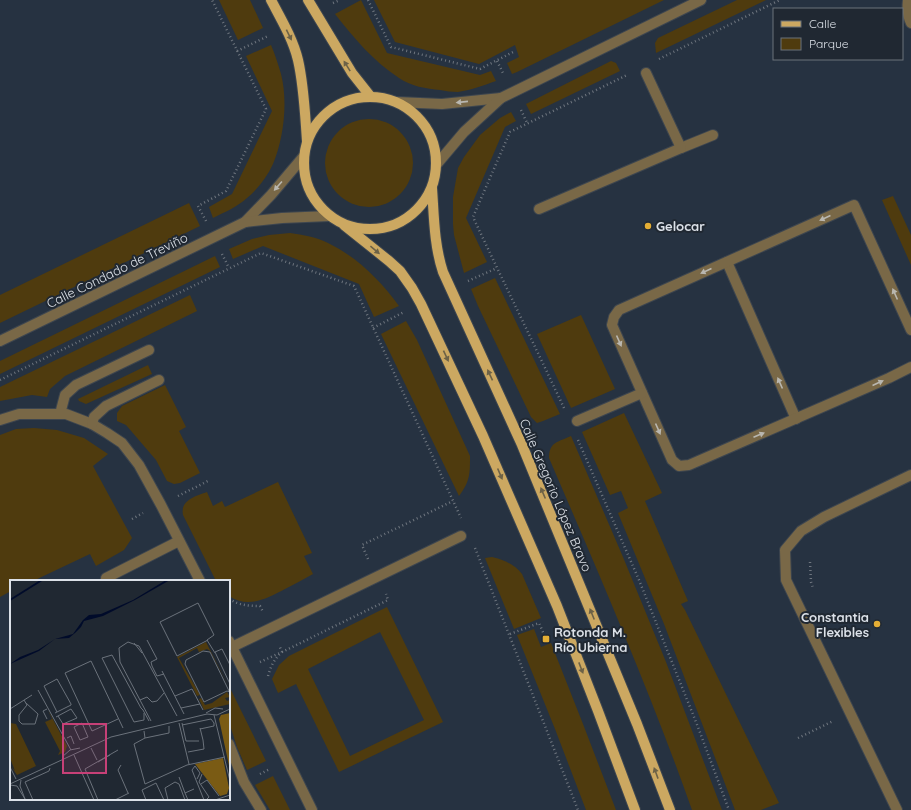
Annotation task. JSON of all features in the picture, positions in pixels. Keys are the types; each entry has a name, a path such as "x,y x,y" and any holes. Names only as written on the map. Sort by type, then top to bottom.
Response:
{"main road":[{"path":"272,0 292,42 298,60 302,84 307,143"},
{"path":"308,0 352,73 371,97"},
{"path":"344,225 357,229 371,230 385,229 397,224 417,211 426,200 432,188 436,176 437,164 431,136 418,117 408,108 397,102 384,98 357,98 344,102 333,108 323,117 314,129 307,143 304,156 305,175 309,190 315,201 329,216 344,225 400,271 421,304 483,436 557,606 635,810"},
{"name":"Calle Gregorio López Bravo","path":"432,188 435,233 443,272 528,459 637,724 670,810"}],"street":[{"path":"437,164 464,132 501,98 701,0"},
{"path":"908,0 908,17 911,23"},
{"path":"646,73 681,148"},
{"path":"397,102 442,104 501,98"},
{"path":"539,209 713,135"},
{"name":"Calle Condado de Treviño","path":"245,222 271,195 304,156"},
{"path":"911,330 854,205 618,310 612,325 672,460 679,466 689,465 911,367"},
{"name":"Calle Condado de Treviño","path":"0,341 245,222 282,218 329,216"},
{"path":"727,262 796,419"},
{"path":"60,414 66,395 76,385 149,350"},
{"path":"92,424 94,417 106,406 159,380"},
{"path":"577,421 642,393"},
{"path":"0,420 18,414 66,414 92,424 122,443 139,465 199,580"},
{"path":"896,810 786,580 785,550 801,531 824,517 911,475"},
{"path":"312,810 230,644 461,536"},
{"path":"106,578 179,541"},
{"path":"230,747 244,782 261,810"}],"path":[{"path":"198,206 226,191 266,109 212,0"},
{"path":"368,0 391,47 480,69 516,51"},
{"path":"527,123 510,132 473,217 564,408"},
{"path":"0,380 261,253 354,286 355,292"},
{"path":"577,437 640,580 729,810"},
{"path":"173,499 208,481"},
{"path":"362,545 454,501"},
{"path":"270,680 268,676 271,667 275,658 282,652 388,600"},
{"path":"510,634 539,623 546,639"}],"shaded area":[{"path":"0,0 911,0 911,810 0,810"}],"green space":[{"path":"219,0 250,0 263,28 238,40"},
{"path":"361,0 387,53 480,75 491,71 496,81 473,89 458,92 424,88 403,81 372,57 335,14"},
{"path":"374,0 664,0 512,74 507,63 519,57 515,45 479,64 395,42"},
{"path":"737,0 766,0 656,53 655,43 658,38"},
{"path":"271,45 281,74 284,96 284,119 277,154 268,174 255,191 239,204 213,218 209,207 232,194 272,111 246,56"},
{"path":"611,61 616,63 620,71 531,114 526,104"},
{"path":"511,112 516,121 505,127 466,218 487,262 464,273 454,235 453,224 453,197 458,168 480,135 500,118"},
{"path":"369,119 386,123 400,132 409,146 413,163 409,180 400,194 386,203 369,207 352,203 338,194 329,180 325,163 329,146 338,132 352,123"},
{"path":"893,196 911,235 911,265 882,200"},
{"path":"189,203 200,226 0,323 0,295"},
{"path":"290,233 319,239 349,255 376,278 399,306 374,317 359,284 263,246 233,259 229,249 252,239 269,235"},
{"path":"215,256 220,267 0,374 0,361"},
{"path":"495,278 560,414 537,423 531,417 471,289"},
{"path":"190,295 197,311 65,376 50,389 47,397 32,395 0,401 0,387"},
{"path":"581,315 615,389 571,408 537,334"},
{"path":"406,321 417,340 470,456 469,477 459,496 381,334"},
{"path":"148,365 152,374 86,404 79,401 78,399"},
{"path":"165,385 186,427 179,431 200,473 180,483 174,484 167,481 156,460 126,425 117,421 117,413 122,406"},
{"path":"624,413 662,493 645,501 688,601 681,604 779,803 761,810 735,810 664,624 618,513 628,508 621,491 610,495 582,432"},
{"path":"34,428 57,430 84,438 108,454 93,466 132,538 124,550 96,566 90,554 35,580 10,580 10,592 0,597 0,435 16,429"},
{"path":"571,436 666,662 722,810 692,810 659,721 549,458 549,453 555,443"},
{"path":"278,482 312,553 304,556 313,574 265,599 258,601 243,602 230,597 230,580 216,580 183,515 186,502 207,492 213,506 222,501 225,507"},
{"path":"492,557 508,563 522,574 541,618 514,629 485,558"},
{"path":"387,607 443,722 339,772 296,684 278,693 272,679 279,665 289,656","holes":["380,632 424,720 350,756 308,669"]},
{"path":"534,629 541,647 551,643 616,810 586,810 517,635"},
{"path":"230,688 266,761 247,770 237,747 230,725"},
{"path":"273,776 290,810 270,810 255,785"}],"place":[{"name":"Gelocar","path":"648,226"},
{"name":"Constantia Flexibles","path":"877,624"},
{"name":"Rotonda M. Río Ubierna","path":"546,639"}]}
